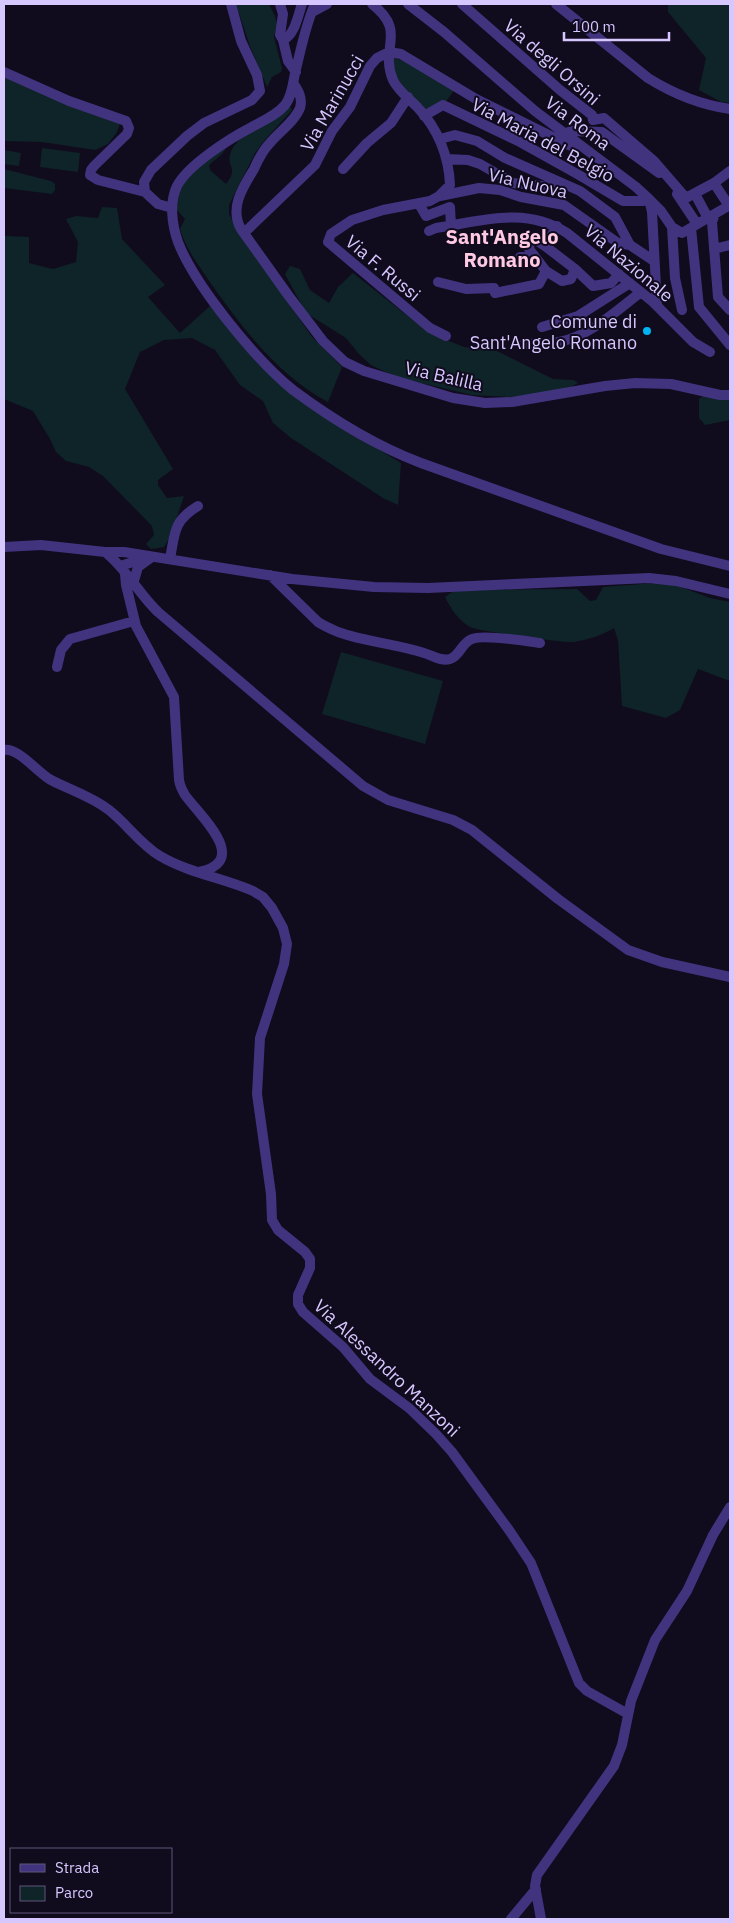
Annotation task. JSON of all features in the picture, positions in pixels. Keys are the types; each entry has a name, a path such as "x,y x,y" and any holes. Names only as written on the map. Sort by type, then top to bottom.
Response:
{"street":[{"path":"146,192 144,182 150,170 190,133 204,123 250,101 259,94 259,81 241,41 231,4"},
{"path":"280,4 283,14 280,35 284,40 288,61 296,72"},
{"path":"284,40 292,32 302,4"},
{"path":"327,4 313,8 288,99 279,111 228,141 186,174 177,186 172,208 174,228 180,246 192,270 217,305 268,367 293,389 322,410 387,449 661,549 730,566"},
{"name":"Via Marinucci","path":"244,233 315,165 332,131 350,107 370,66 377,58 389,52 390,23 372,4"},
{"name":"Via Roma","path":"408,4 564,134 649,199 661,211 672,227"},
{"name":"Via degli Orsini","path":"462,4 560,90 592,115 593,120 604,118 630,140 654,161 687,197"},
{"path":"556,4 664,88 719,107 730,108"},
{"path":"438,196 450,185 448,159 440,139 424,116 393,79 389,52 401,54 476,99 581,152 592,154"},
{"path":"4,72 69,101 126,122 129,128 127,134 92,168 90,175 98,180 146,192 158,204 172,208"},
{"name":"Via Balilla","path":"293,83 300,97 298,112 265,148 240,196 236,214 239,226 292,301 325,344 345,362 369,373 453,398 486,403 512,402 605,386 642,383 671,384 715,394 730,395"},
{"path":"343,169 364,145 391,123 408,98"},
{"name":"Via Maria del Belgio","path":"424,116 443,105 518,141 579,174 623,202 649,199"},
{"path":"564,134 571,132 602,132 610,136 711,216 718,297 730,310"},
{"path":"440,139 455,135 477,141 504,158 580,192 614,217 630,245"},
{"path":"448,159 468,160 480,164 513,183 580,192"},
{"path":"687,197 714,183 730,171"},
{"path":"672,227 682,233 730,205 714,183"},
{"name":"Via Nuova","path":"438,196 479,188 500,190 521,197 564,205 618,243 630,245 654,261"},
{"name":"Via F. Russi","path":"438,196 430,201 384,210 352,220 331,234 328,242 430,328 446,336"},
{"path":"687,197 694,226 699,307 730,345"},
{"path":"649,199 652,212 657,305"},
{"path":"419,204 426,216 450,207 451,226"},
{"name":"Via Nazionale","path":"429,231 485,220 513,218 543,220 557,226 657,305 693,342 710,352"},
{"path":"545,246 557,226"},
{"path":"672,227 675,278 682,310"},
{"path":"575,268 571,279 562,282 546,271 529,249 530,242 536,240 545,246 575,268 593,286 611,283 619,274"},
{"path":"714,249 730,245"},
{"path":"520,257 534,255"},
{"path":"438,282 466,289 494,288 495,293 539,284 546,271"},
{"path":"542,327 578,316 630,283"},
{"path":"524,344 550,343 572,338 601,321 641,292"},
{"path":"668,316 682,310 699,307"},
{"path":"170,559 179,522 185,514 198,506"},
{"path":"4,547 47,545 136,554 339,584 404,587 649,578 676,581 730,594"},
{"path":"105,552 163,616 363,786 388,800 453,820 472,830 558,899 628,950 662,962 730,977"},
{"path":"136,554 125,557 122,570 134,621 174,697 181,788 207,821 222,846 222,855 217,864 208,870 198,872"},
{"path":"122,570 135,560 152,557"},
{"path":"133,584 138,567 152,557"},
{"path":"270,574 318,622 327,628 441,659 450,659 472,638 494,638 540,643"},
{"path":"57,667 61,650 70,639 134,621"},
{"name":"Via Alessandro Manzoni","path":"4,750 13,751 43,776 104,807 144,844 159,855 198,872 258,894 272,908 286,935 287,949 286,958 260,1038 257,1094 271,1194 272,1220 278,1230 305,1252 310,1259 310,1268 298,1295 299,1307 338,1342 370,1379 409,1408 448,1446 531,1563 579,1683 587,1690 628,1714"},
{"path":"542,1919 536,1889 536,1878 614,1766 622,1745 631,1702 655,1640 686,1591 713,1535 730,1506"},
{"path":"511,1919 536,1889"}],"green space":[{"path":"236,4 269,4 275,16 277,24 274,37 282,68 281,72 272,77 267,87 250,46"},
{"path":"668,4 730,4 730,103 721,102 699,90 706,58 668,12"},
{"path":"392,57 404,61 455,89 445,103 425,114 398,84"},
{"path":"4,76 120,123 117,132 108,144 95,150 42,142 4,141"},
{"path":"289,105 292,110 255,153 229,205 229,214 235,226 312,337 342,367 328,402 293,379 250,335 198,265 180,229 185,219 176,209 181,184 205,160 227,147 209,165 210,170 226,184 232,174 230,155 238,141 255,127"},
{"path":"42,148 80,153 78,172 40,167"},
{"path":"4,150 21,153 19,166 4,164"},
{"path":"4,169 51,181 55,184 55,190 52,194 4,188"},
{"path":"102,207 117,208 122,239 165,285 148,297 180,333 210,306 323,416 401,463 398,505 383,498 291,438 273,423 263,401 240,385 215,350 192,338 164,340 140,352 125,389 173,469 158,480 158,485 167,498 184,496 171,535 164,547 151,549 146,544 154,535 152,526 103,476 89,467 66,461 56,452 33,411 4,399 4,236 29,237 29,263 53,269 76,262 78,242 66,219 76,216 98,218"},
{"path":"290,266 300,269 310,290 329,303 338,287 353,273 427,330 449,341 464,347 497,351 553,379 574,380 578,383 565,390 510,397 472,395 396,377 371,365 346,338 306,313 285,274"},
{"path":"705,395 719,400 730,399 730,420 705,425 699,418 699,399"},
{"path":"668,582 710,598 730,602 730,681 698,669 680,710 666,718 622,706 618,640 614,628 595,637 574,642 538,639 488,631 470,627 462,621 455,614 445,597 455,590 577,589 590,601 596,600 603,587"},
{"path":"341,652 443,681 425,744 322,714"}],"place":[{"name":"Comune di Sant'Angelo Romano","path":"647,331"}],"district":[{"name":"Sant'Angelo Romano","path":"502,248"}]}
